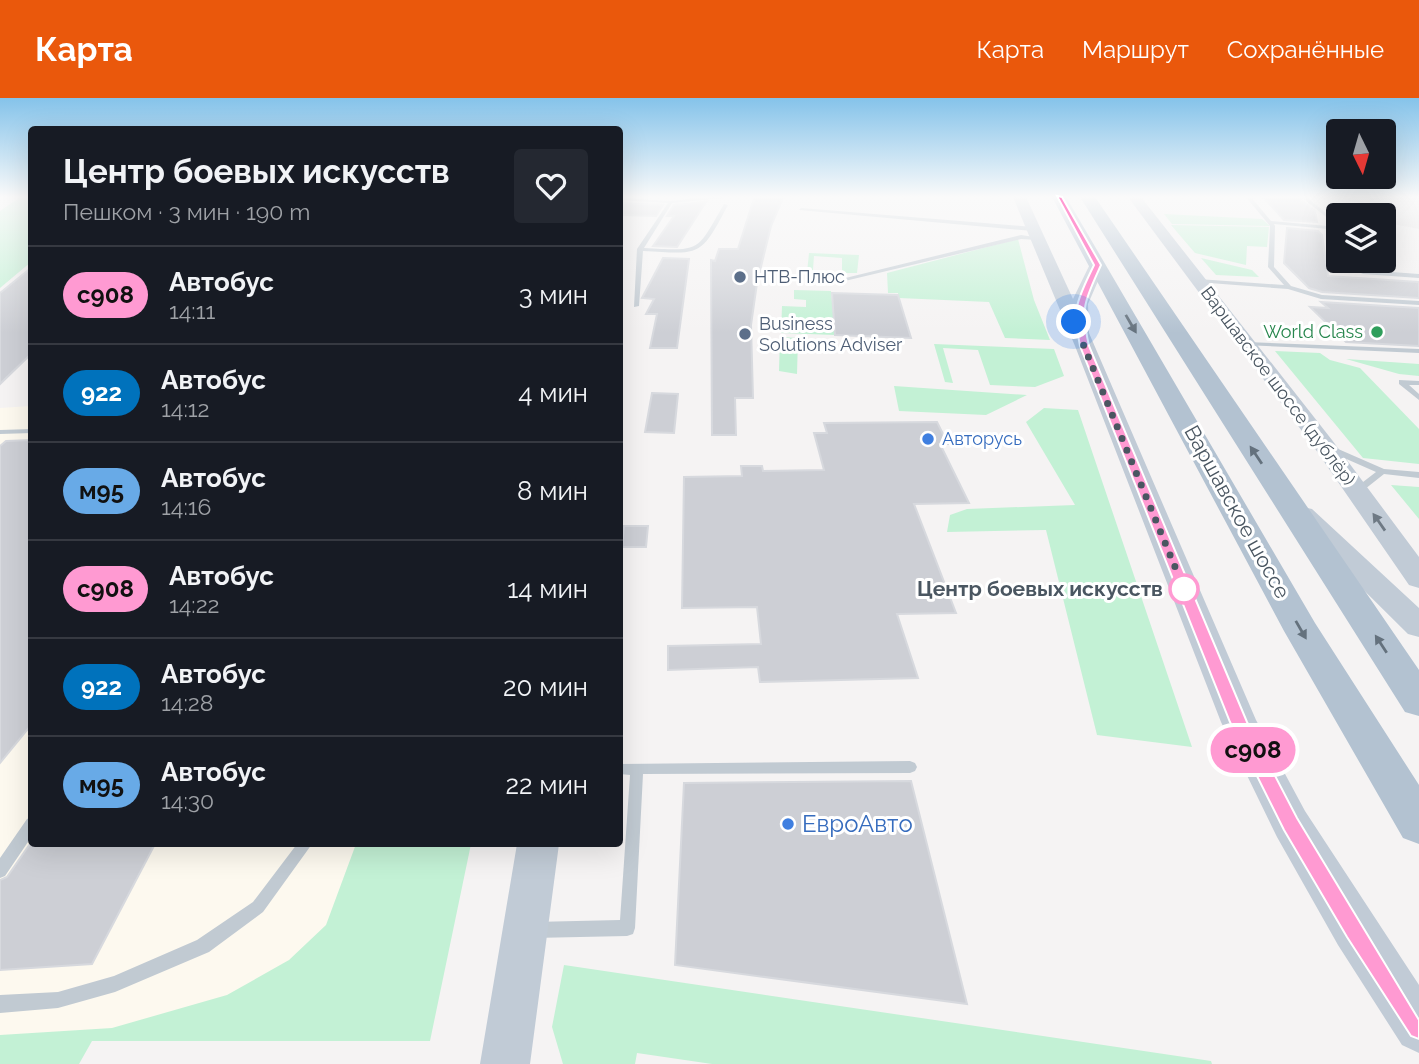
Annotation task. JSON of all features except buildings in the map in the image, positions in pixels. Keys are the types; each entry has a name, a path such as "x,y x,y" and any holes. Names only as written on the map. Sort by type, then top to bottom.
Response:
{"main road":[{"path":"1039,242 1085,346 1238,722 1291,824 1354,929 1419,1028"},
{"name":"Варшавское шоссе","path":"1084,242 1302,631 1419,824"},
{"name":"Варшавское шоссе","path":"1116,242 1419,701"},
{"name":"Варшавское шоссе (дублёр)","path":"1168,242 1417,571"},
{"path":"1085,346 1079,304 1097,265"},
{"path":"1284,498 1419,626"},
{"path":"505,1064 538,847"}],"lane":[{"path":"636,306 640,249 645,242"},
{"path":"640,249 694,252 706,242"},
{"path":"828,283 1000,242"},
{"path":"1272,242 1271,267 1289,287"},
{"path":"1377,273 1419,276"},
{"path":"1198,281 1289,287 1321,297 1419,303"},
{"path":"1246,344 1419,351"},
{"path":"1419,383 1402,382 1419,398"},
{"path":"0,432 28,430"},
{"path":"1324,445 1382,471 1419,475"},
{"path":"1357,491 1382,471"},
{"path":"623,769 910,767"},
{"path":"525,930 626,928 637,769"},
{"path":"0,872 28,828"},
{"path":"0,1004 58,1000 115,984 203,946 258,907 303,847"}],"shaded area":[{"path":"28,406 28,847 406,847 248,1019 0,1039 0,408"}],"green space":[{"path":"0,242 28,242 28,265 0,288"},
{"path":"1006,242 1019,242 1034,300 1050,340 1005,338 989,302 899,298 898,293 888,293 887,273"},
{"path":"1186,242 1267,242 1267,247 1247,246 1246,265 1195,253"},
{"path":"809,253 859,255 857,273 842,273 842,258 814,256 812,283 806,283"},
{"path":"1201,258 1252,270 1259,277 1216,275"},
{"path":"794,290 831,291 835,335 781,333 782,306 806,307 806,300 794,299"},
{"path":"780,337 798,338 797,374 779,371"},
{"path":"934,344 1054,349 1064,376 1035,387 990,385 978,350 943,348 953,383 945,382"},
{"path":"1275,351 1320,353 1330,360 1360,368 1419,429 1419,464 1363,458"},
{"path":"1346,359 1419,364 1419,376 1399,374"},
{"path":"894,386 1027,395 986,415 899,411"},
{"path":"1044,408 1078,410 1192,747 1097,735 1046,530 947,532 950,515 967,509 1075,505 1026,422"},
{"path":"1391,485 1419,487 1419,519"},
{"path":"355,847 470,847 430,1041 92,1041 79,1064 0,1064 0,1035 112,1028 227,995 289,960 326,925"},
{"path":"564,965 1211,1061 1212,1064 712,1064 637,1053 635,1064 563,1064 552,1027"}],"bus line":[{"name":"с908","path":"1084,242 1097,265 1079,304 1085,346 1238,722 1291,824 1354,929 1419,1028"}],"place":[{"name":"НТВ-Плюс","path":"740,277"},
{"name":"World Class","path":"1377,332"},
{"name":"Business Solutions Adviser","path":"745,334"},
{"name":"Авторусь","path":"928,439"},
{"name":"Центр боевых искусств","path":"1184,589"},
{"name":"ЕвроАвто","path":"788,824"}],"route":[{"path":"1074,322 1187,596 1184,589"}]}
